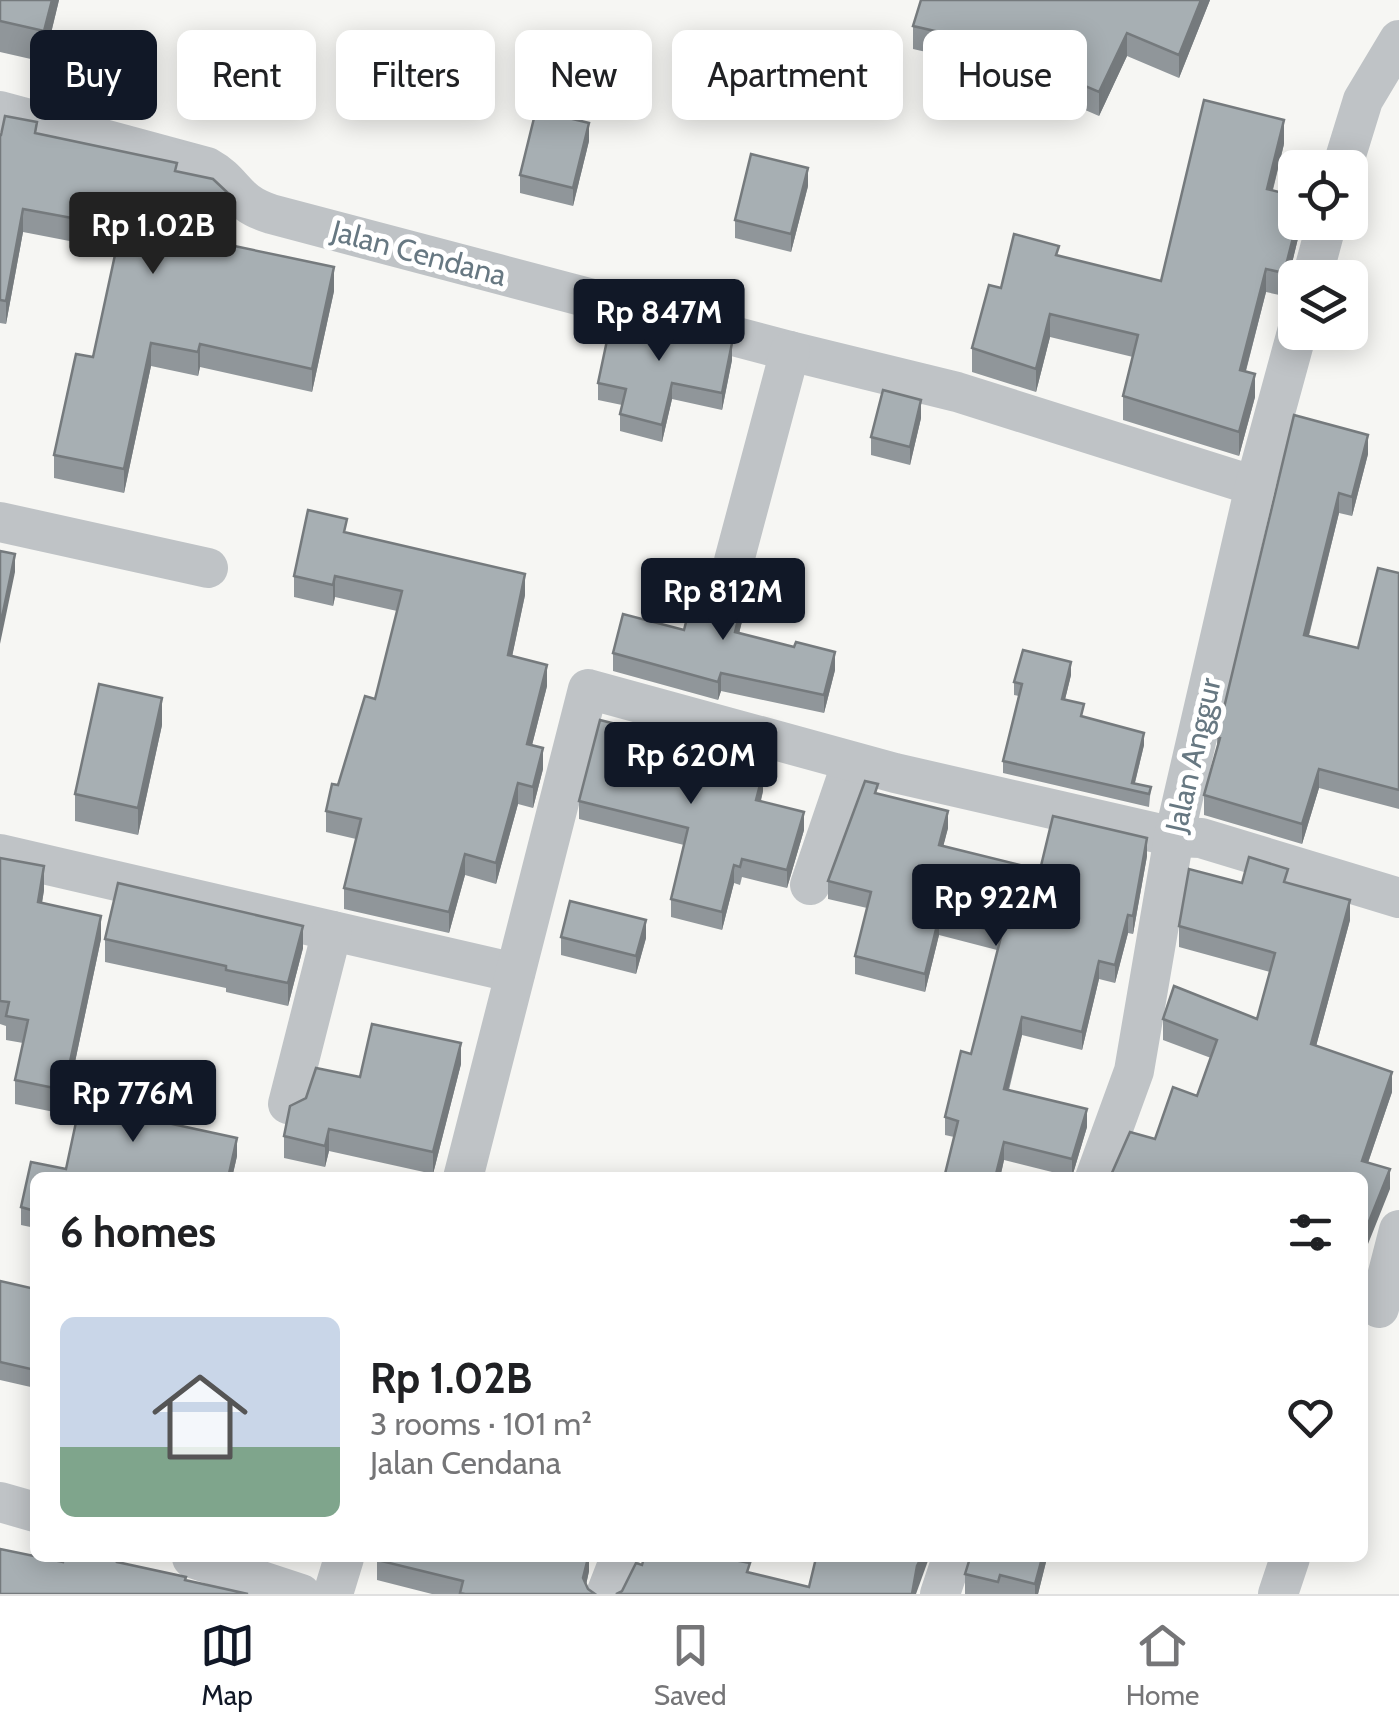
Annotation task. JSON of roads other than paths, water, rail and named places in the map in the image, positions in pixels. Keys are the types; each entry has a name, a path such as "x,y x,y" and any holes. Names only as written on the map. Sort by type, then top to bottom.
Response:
{"street":[{"path":"1348,150 1363,100 1399,40"},
{"name":"Jalan Cendana","path":"0,111 207,167 243,202 271,214 958,392 1255,486"},
{"name":"Jalan Anggur","path":"1097,1172 1134,1071 1174,837 1255,486 1292,350"},
{"path":"734,562 790,351"},
{"path":"0,522 208,568"},
{"path":"465,1172 588,689 852,762 1174,837 1202,838 1399,898"},
{"path":"810,886 852,762"},
{"path":"0,854 515,974"},
{"path":"288,1104 332,931"},
{"path":"1380,1317 1399,1230"},
{"path":"0,1502 30,1511"},
{"path":"204,1562 301,1594"},
{"path":"333,1594 343,1562"},
{"path":"606,1594 618,1562"},
{"path":"940,1594 951,1562"},
{"path":"1278,1594 1289,1562"}]}
